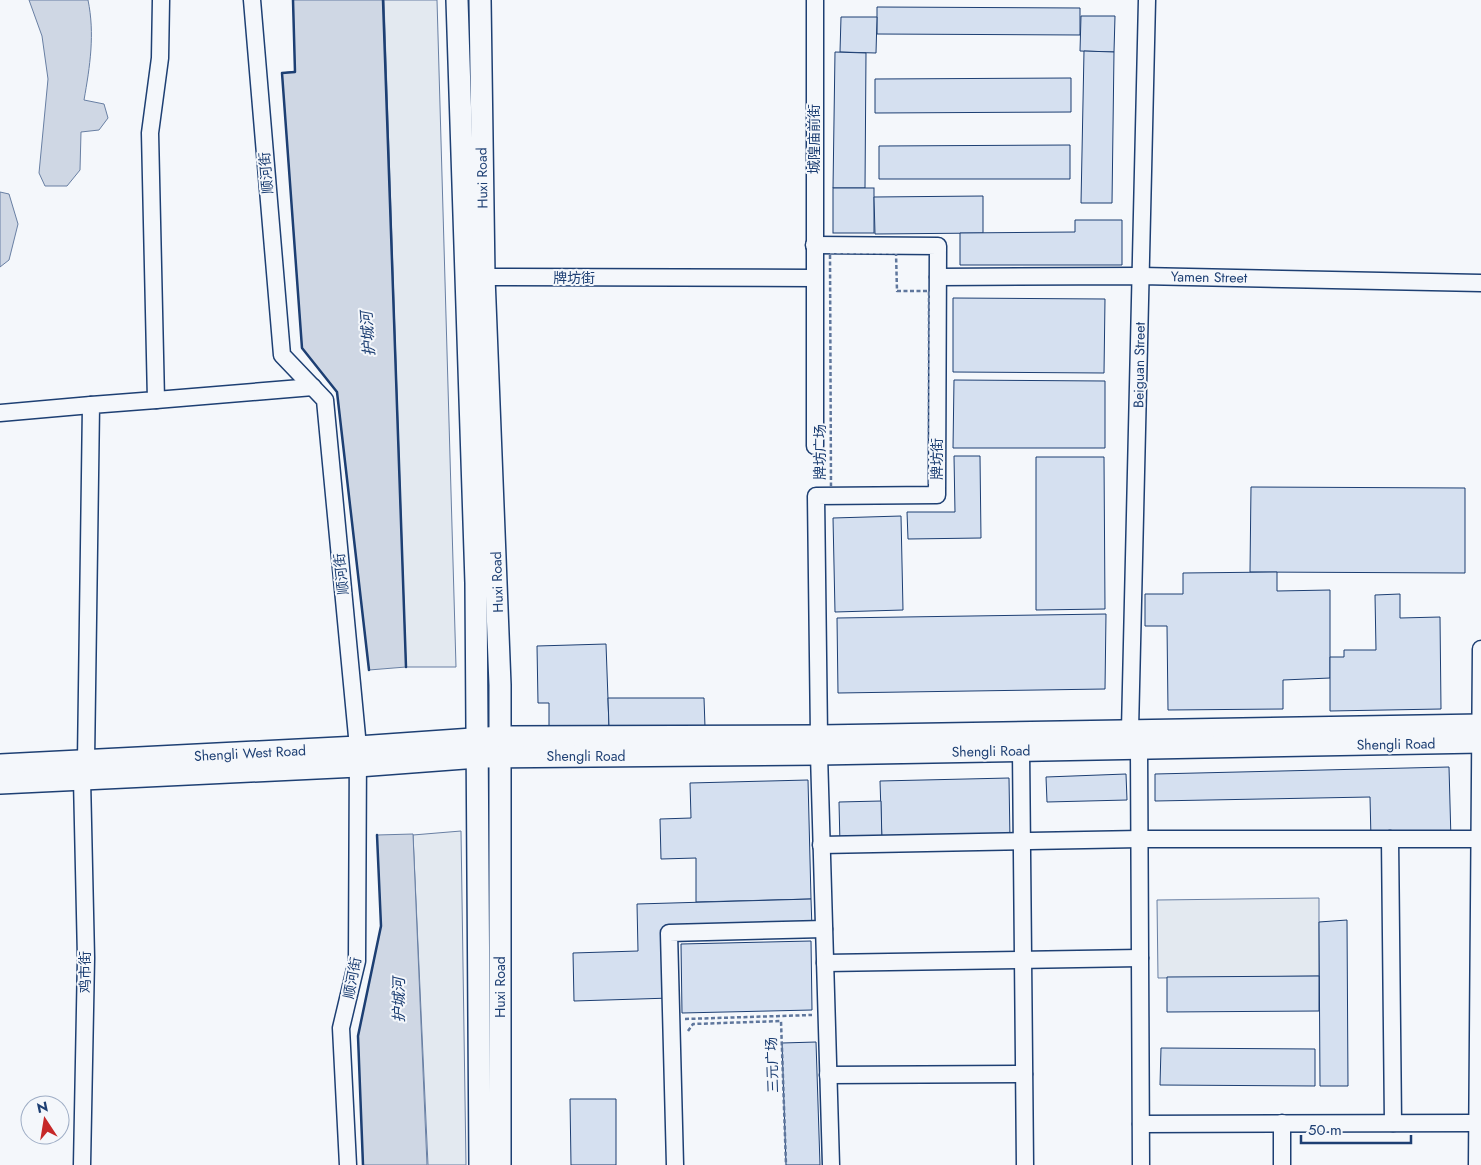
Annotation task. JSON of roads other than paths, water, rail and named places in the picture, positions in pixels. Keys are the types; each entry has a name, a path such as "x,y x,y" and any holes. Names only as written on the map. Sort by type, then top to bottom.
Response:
{"main road":[{"name":"Huxi Road","path":"457,0 476,573 480,1165"},
{"name":"Huxi Road","path":"480,0 484,277 496,545 500,747 500,1165"},
{"name":"Shengli Road","path":"500,747 819,745 1480,733"},
{"name":"Shengli Road","path":"819,745 1021,750 1135,739"},
{"name":"Shengli West Road","path":"0,783 84,770 358,757 500,747"},
{"name":"Shengli West Road","path":"0,765 84,770"}],"street":[{"path":"156,400 150,133 160,58 161,0"},
{"name":"顺河街","path":"252,0 282,356 325,400 358,757 357,961 341,1028 348,1165"},
{"name":"城隍庙前街","path":"815,0 815,446"},
{"name":"Beiguan Street","path":"1141,1165 1140,839 1135,739 1140,276 1147,0"},
{"name":"牌坊街","path":"814,245 938,246 934,284 937,496 816,496 819,745"},
{"name":"Yamen Street","path":"934,284 1140,276 1481,283"},
{"name":"牌坊街","path":"484,277 814,278"},
{"path":"0,413 313,387"},
{"name":"鸡市街","path":"82,1165 86,958 84,770 91,405"},
{"path":"1478,1165 1481,649"},
{"path":"819,745 831,1165"},
{"path":"1021,750 1025,1165"},
{"path":"821,845 1140,839 1479,839"},
{"path":"1390,839 1392,1123"},
{"path":"675,1165 669,933 824,929"},
{"path":"825,963 1140,958"},
{"path":"828,1074 1024,1074"},
{"path":"1141,1124 1478,1122"},
{"path":"1282,1123 1282,1165"}],"water":[{"path":"29,0 88,0 91,38 90,62 84,100 104,104 108,118 99,130 81,132 80,170 67,186 45,186 39,173 48,79 42,36"},
{"name":"护城河","path":"293,0 383,0 406,667 369,670 337,392 302,348 282,73 295,71"},
{"path":"0,192 9,194 18,224 9,260 0,267"},
{"name":"护城河","path":"413,834 427,1165 363,1165 358,1036 381,926 377,835"}]}
